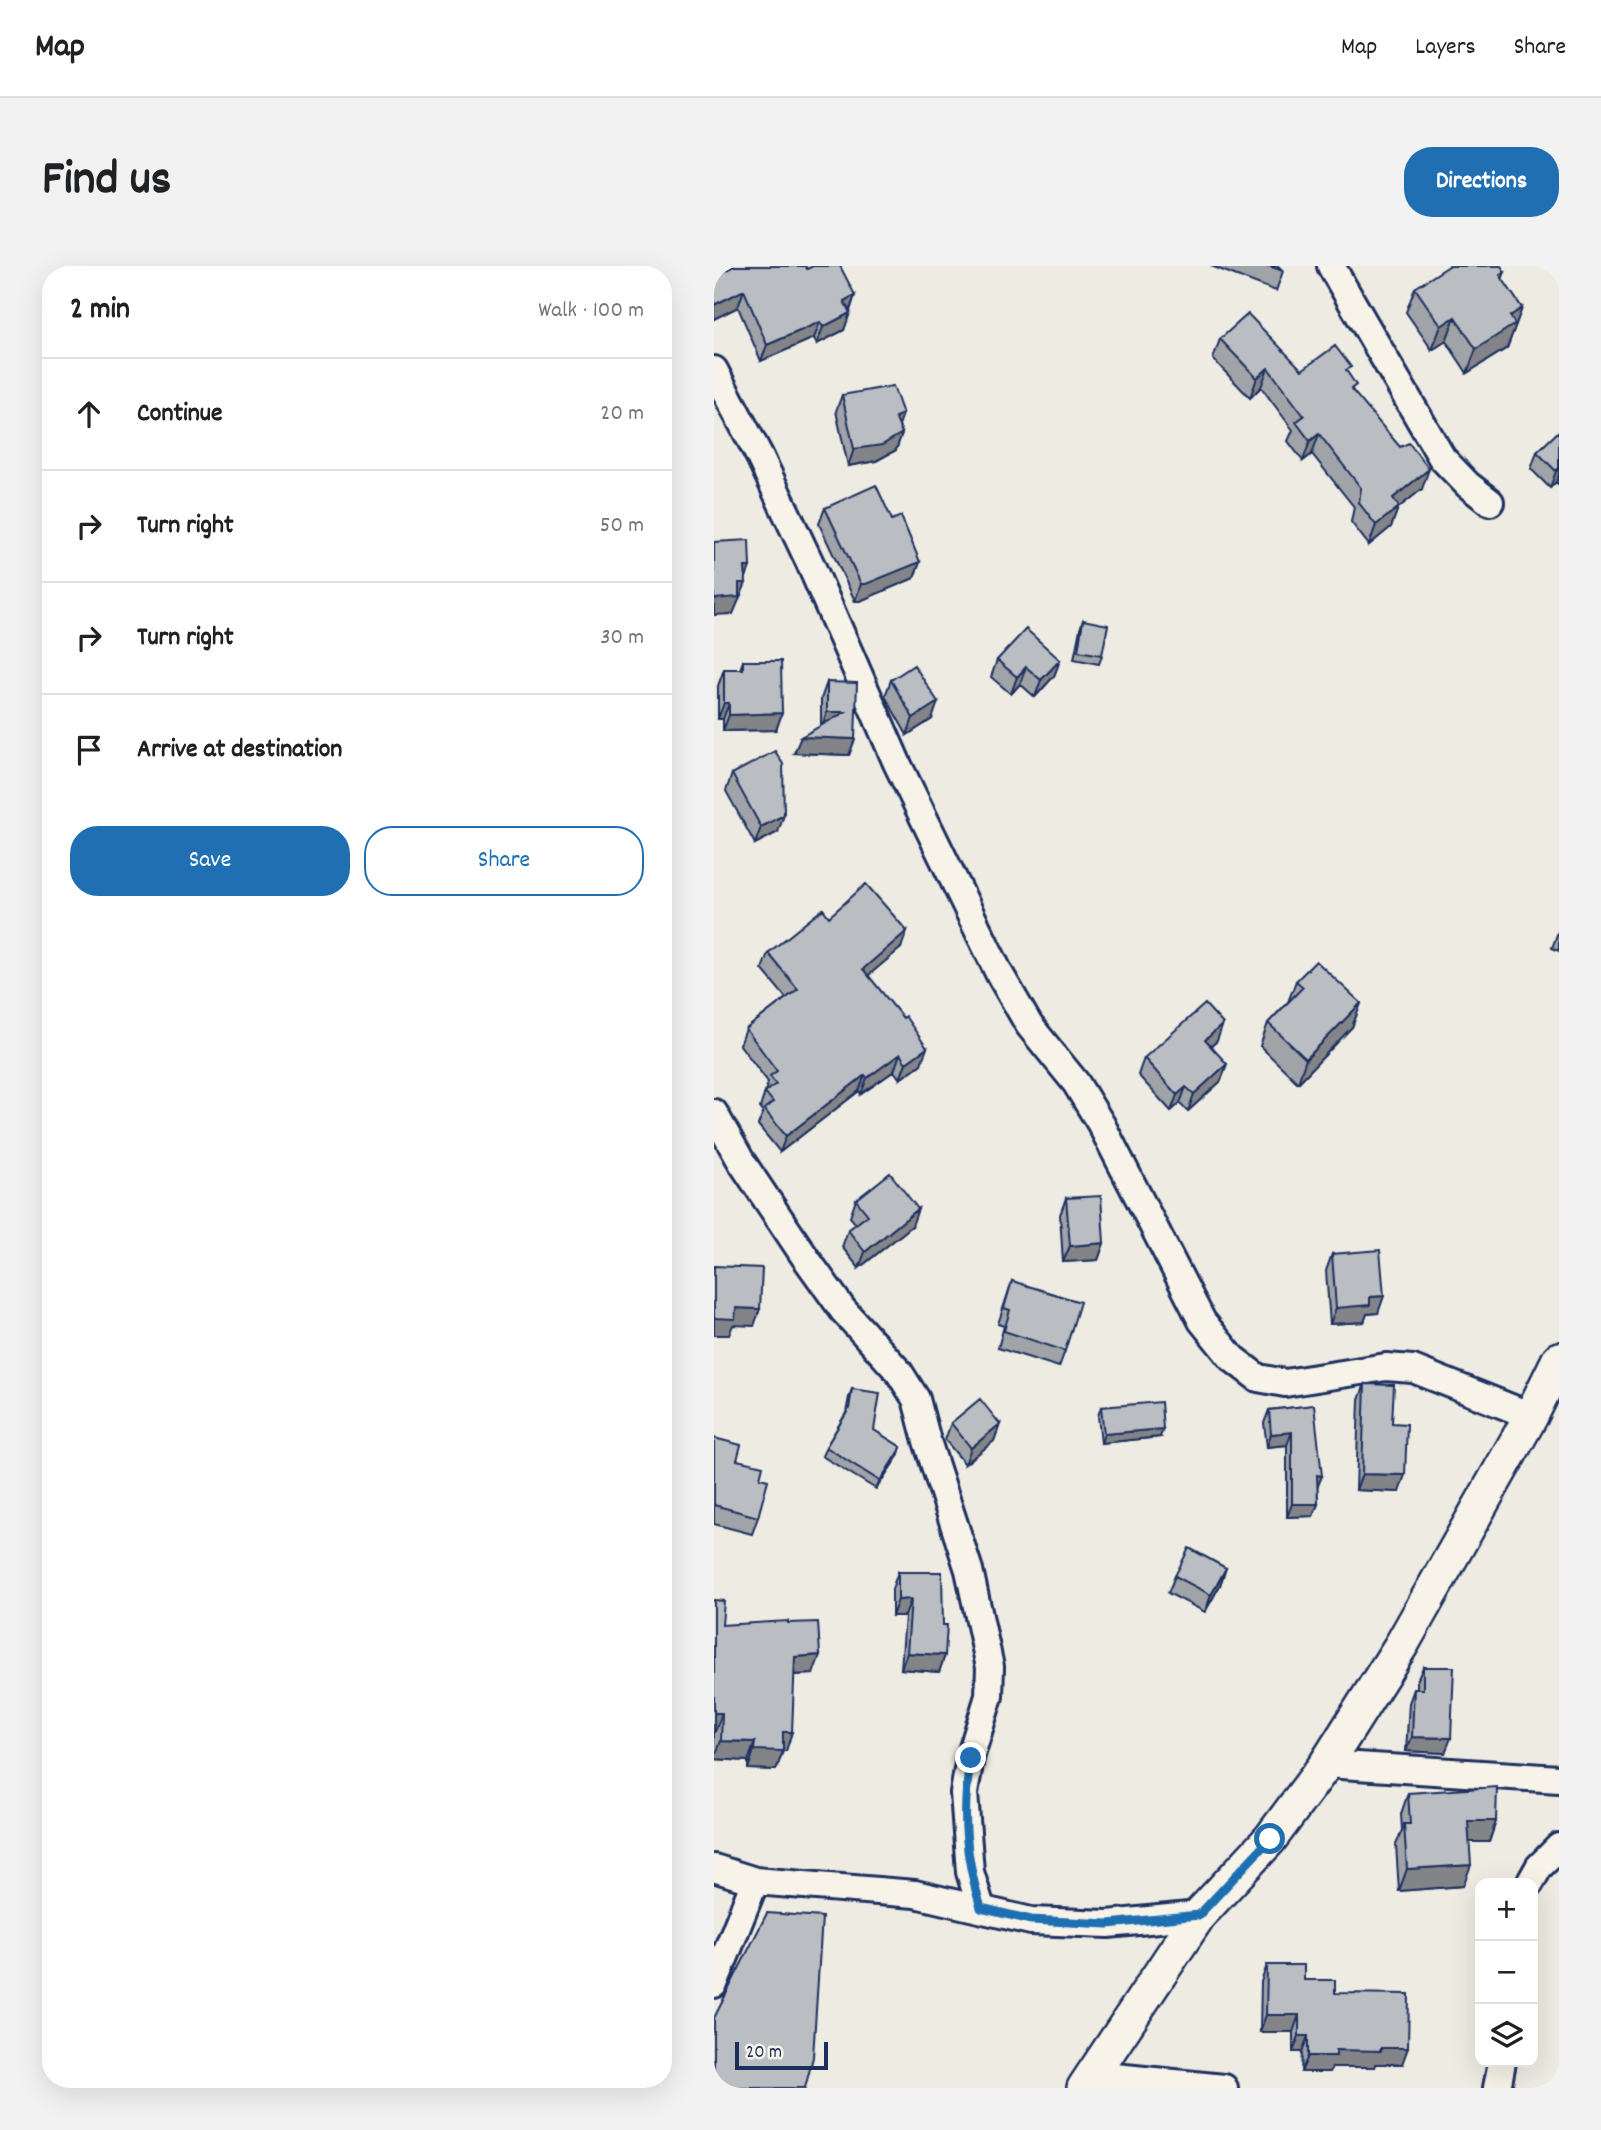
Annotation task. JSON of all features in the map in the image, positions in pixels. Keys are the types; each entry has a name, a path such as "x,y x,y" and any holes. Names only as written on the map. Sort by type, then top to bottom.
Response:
{"street":[{"path":"1331,266 1442,458 1468,485 1490,502"},
{"path":"714,370 760,457 810,563 897,763 999,974 1029,1025 1076,1083 1101,1124 1202,1321 1232,1358 1258,1378 1285,1383 1386,1367 1413,1369 1531,1416"},
{"path":"714,1113 741,1161 805,1257 843,1310 899,1372 916,1399 927,1441 970,1570 990,1667 989,1696 964,1793 970,1872 981,1908"},
{"path":"1090,2081 1199,1915 1270,1839 1326,1765 1402,1644 1531,1416 1559,1359"},
{"path":"1326,1765 1559,1779"},
{"path":"1533,1878 1539,1867 1559,1847"},
{"path":"714,1868 755,1881 915,1894 1031,1920 1108,1924 1199,1915"},
{"path":"714,1984 755,1881"},
{"path":"1497,2088 1501,2067"},
{"path":"1090,2081 1224,2088"}],"building":[{"path":"734,266 805,266 807,269 813,266 840,266 855,295 844,301 850,313 823,327 820,322 767,345 744,290 714,305 714,276"},
{"path":"1449,266 1501,266 1505,272 1500,275 1522,308 1510,316 1515,324 1476,349 1455,317 1441,326 1415,288"},
{"path":"1248,314 1302,370 1335,346 1351,367 1346,370 1356,385 1351,389 1400,447 1409,443 1429,469 1393,498 1399,507 1376,525 1359,503 1361,488 1319,434 1310,441 1296,422 1304,416 1268,368 1257,378 1220,339"},
{"path":"893,386 903,414 895,417 902,433 882,445 854,449 842,395"},
{"path":"1559,431 1559,468 1556,471 1537,452"},
{"path":"876,485 892,520 901,516 920,562 861,584 825,508"},
{"path":"749,540 750,567 745,567 746,583 739,583 739,597 714,599 714,542"},
{"path":"1083,620 1108,625 1102,655 1078,651"},
{"path":"1026,629 1060,660 1041,680 1026,667 1017,677 997,660"},
{"path":"743,661 781,661 782,713 729,715 729,703 724,703 724,669 743,669"},
{"path":"914,665 938,702 913,718 891,680"},
{"path":"827,682 857,683 855,739 801,737 845,712 827,712"},
{"path":"775,751 783,764 784,815 761,827 732,774"},
{"path":"866,884 907,931 863,969 903,1018 905,1016 927,1048 906,1063 900,1054 867,1078 865,1075 786,1136 764,1109 773,1102 765,1092 776,1084 770,1076 777,1071 746,1029 798,989 768,953 823,909 829,917"},
{"path":"1316,961 1361,1003 1306,1059 1268,1023 1303,987 1296,981"},
{"path":"1205,1004 1223,1024 1205,1040 1227,1064 1194,1094 1186,1087 1177,1095 1144,1058"},
{"path":"890,1173 918,1209 865,1252 848,1230 868,1215 856,1200"},
{"path":"1101,1196 1104,1243 1070,1246 1066,1198"},
{"path":"1380,1250 1384,1296 1370,1297 1370,1305 1336,1308 1332,1254"},
{"path":"714,1266 762,1268 760,1309 736,1308 735,1319 714,1318"},
{"path":"1012,1281 1080,1302 1065,1351 1004,1331 1010,1310 1004,1308"},
{"path":"1365,1384 1394,1385 1392,1423 1407,1424 1405,1475 1362,1474"},
{"path":"852,1389 880,1393 874,1430 901,1447 880,1481 826,1447 849,1409"},
{"path":"980,1399 1000,1424 971,1448 951,1423"},
{"path":"1161,1402 1163,1429 1104,1434 1101,1407"},
{"path":"1314,1405 1322,1476 1317,1475 1318,1504 1292,1504 1292,1432 1271,1434 1269,1410"},
{"path":"714,1438 741,1445 737,1460 763,1466 760,1478 768,1480 758,1517 714,1505"},
{"path":"1189,1548 1226,1568 1211,1595 1175,1576"},
{"path":"898,1572 942,1572 943,1625 947,1625 945,1655 907,1653 911,1599 898,1600"},
{"path":"714,1600 724,1601 722,1625 818,1622 820,1655 795,1657 792,1732 783,1732 783,1751 754,1750 755,1742 721,1741 722,1713 714,1713"},
{"path":"1423,1667 1454,1667 1451,1738 1412,1737 1414,1689 1423,1689"},
{"path":"1497,1787 1496,1821 1468,1821 1471,1865 1407,1869 1404,1824 1410,1824 1408,1793"},
{"path":"767,1913 822,1917 813,2057 805,2088 714,2088 714,2018"},
{"path":"1267,1965 1304,1965 1304,1980 1335,1980 1335,1993 1409,1994 1408,2048 1381,2048 1381,2051 1336,2050 1336,2056 1308,2056 1308,2036 1299,2036 1299,2015 1266,2015"}],"route":[{"path":"971,1758 964,1793 966,1839 970,1872 981,1908 1031,1920 1108,1924 1199,1915 1270,1839"}]}
